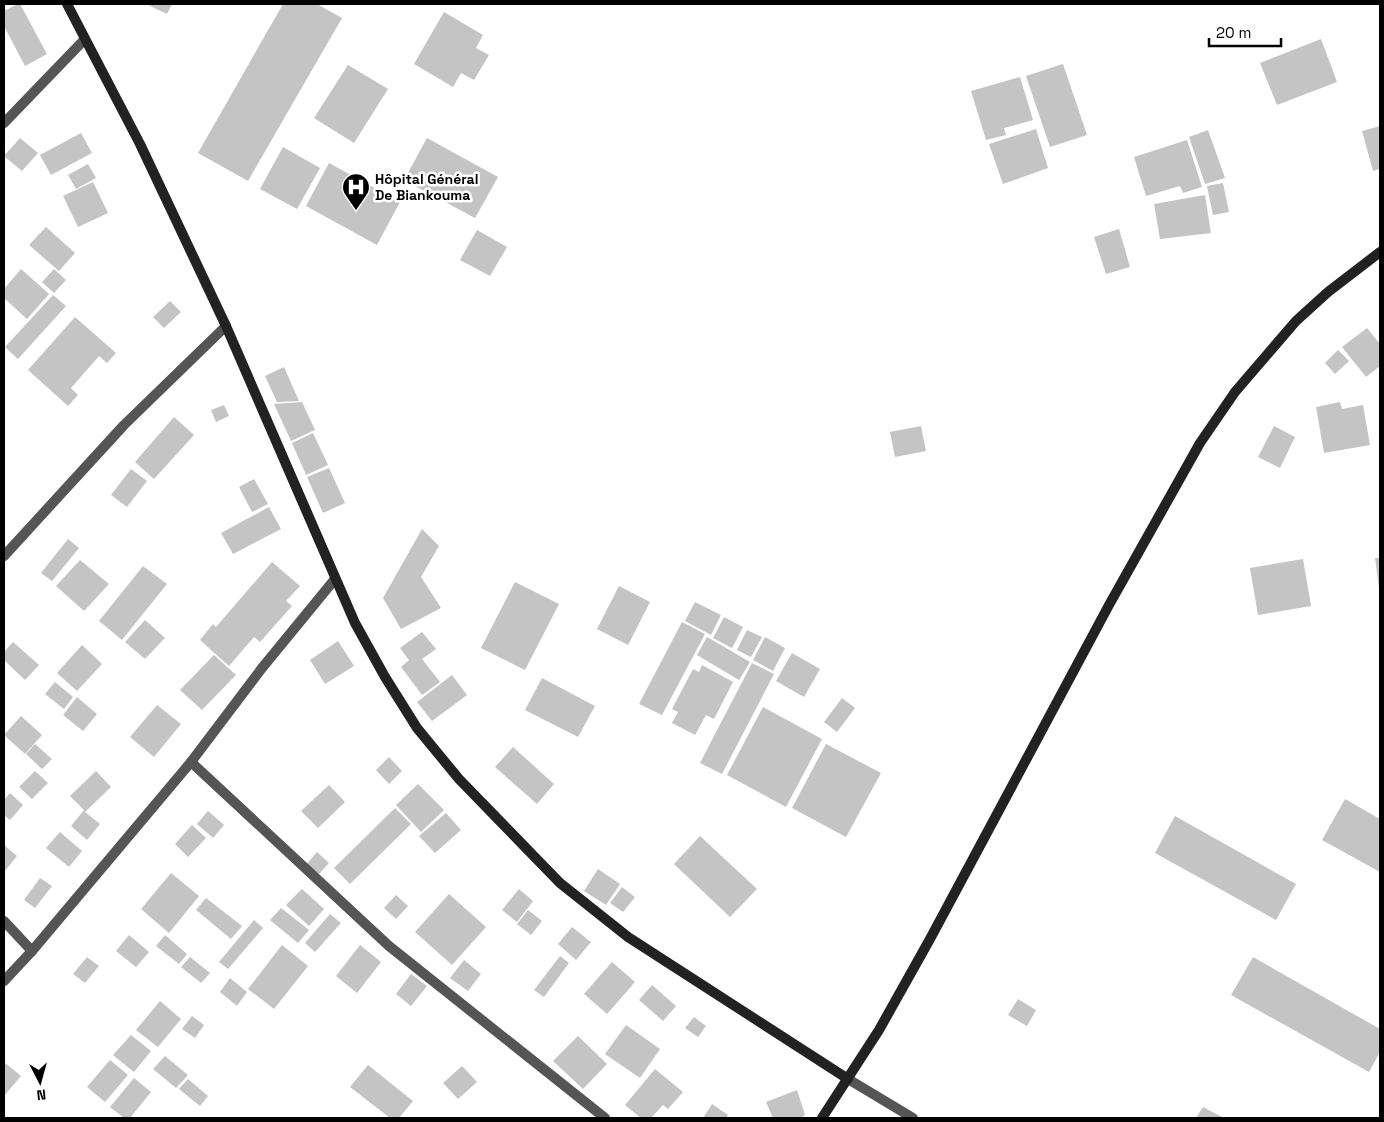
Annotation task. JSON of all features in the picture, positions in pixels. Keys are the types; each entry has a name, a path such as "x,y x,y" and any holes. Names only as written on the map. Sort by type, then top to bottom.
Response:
{"street":[{"path":"67,4 140,144 226,326 335,579 385,677 417,728 459,778 547,870 628,937 734,1008 913,1118"},
{"path":"4,123 85,39"},
{"path":"822,1118 879,1030 930,939 1109,605 1200,444 1235,392 1296,321 1328,292 1380,252"},
{"path":"4,555 124,425 226,326"},
{"path":"4,980 32,951 191,762 262,668 335,579"},
{"path":"191,762 389,946 605,1118"},
{"path":"4,921 32,951"}],"building":[{"path":"20,4 47,54 25,66 4,26 4,11"},
{"path":"146,4 172,4 167,14"},
{"path":"283,4 317,4 342,18 248,181 198,153"},
{"path":"444,12 483,35 476,48 489,55 474,80 461,73 453,87 414,64"},
{"path":"1321,39 1337,82 1277,105 1260,63"},
{"path":"1063,64 1087,135 1050,147 1026,76"},
{"path":"348,65 388,89 354,143 314,118"},
{"path":"1020,77 1033,120 1004,128 1006,135 986,140 971,91"},
{"path":"1380,126 1380,169 1373,171 1362,131"},
{"path":"1036,129 1048,168 1003,184 989,144"},
{"path":"1208,130 1225,178 1205,184 1189,137"},
{"path":"81,133 92,153 51,175 40,155"},
{"path":"20,138 38,153 22,171 4,156"},
{"path":"427,138 498,177 475,218 404,180"},
{"path":"1187,140 1202,187 1183,193 1180,186 1146,196 1134,157"},
{"path":"283,147 320,168 297,209 260,189"},
{"path":"329,163 400,202 377,245 306,206"},
{"path":"88,164 96,178 76,189 68,175"},
{"path":"93,182 108,213 78,227 63,196"},
{"path":"1223,183 1229,212 1213,215 1207,186"},
{"path":"1205,195 1211,233 1160,239 1154,204"},
{"path":"46,227 75,253 59,271 29,245"},
{"path":"1119,229 1130,267 1106,274 1094,237"},
{"path":"477,230 507,247 490,276 460,260"},
{"path":"21,269 49,294 27,319 4,298 4,289"},
{"path":"54,269 66,280 54,293 42,282"},
{"path":"53,295 66,306 18,359 5,347"},
{"path":"170,301 181,312 164,328 153,317"},
{"path":"75,317 116,353 107,363 99,356 71,388 78,395 68,406 28,370"},
{"path":"1367,328 1380,344 1380,366 1366,377 1342,347"},
{"path":"1338,350 1349,361 1335,374 1325,363"},
{"path":"284,367 299,401 277,402 265,376"},
{"path":"302,402 315,430 291,441 274,404"},
{"path":"1340,402 1342,409 1363,405 1370,445 1324,453 1316,407"},
{"path":"224,405 229,416 216,422 211,410"},
{"path":"174,417 194,435 154,479 135,462"},
{"path":"921,426 926,451 895,457 890,432"},
{"path":"1274,426 1295,437 1280,468 1258,457"},
{"path":"313,433 328,465 306,475 292,443"},
{"path":"329,468 345,503 323,513 307,477"},
{"path":"131,469 147,481 127,507 111,495"},
{"path":"254,479 268,504 252,512 239,487"},
{"path":"269,507 281,529 233,554 221,533"},
{"path":"422,529 439,546 421,577 441,608 401,629 383,598"},
{"path":"68,539 79,548 52,581 41,573"},
{"path":"1375,558 1380,558 1380,588 1379,588"},
{"path":"1303,559 1311,606 1258,615 1250,568"},
{"path":"80,560 109,584 84,611 56,586"},
{"path":"272,562 300,586 286,601 292,606 260,642 254,637 229,666 200,640 213,624 216,627"},
{"path":"143,566 167,584 122,640 99,621"},
{"path":"515,582 559,604 525,670 481,648"},
{"path":"619,586 650,602 628,645 597,629"},
{"path":"695,602 721,615 711,635 685,621"},
{"path":"724,617 743,627 732,648 713,638"},
{"path":"145,620 165,638 145,659 125,642"},
{"path":"682,622 705,634 662,715 639,704"},
{"path":"747,630 762,637 751,657 737,650"},
{"path":"422,632 436,649 422,659 440,682 422,695 401,667 409,660 400,648"},
{"path":"707,637 750,662 739,680 697,655"},
{"path":"765,637 785,648 773,671 753,660"},
{"path":"338,641 354,666 325,684 310,660"},
{"path":"13,642 39,665 25,680 4,660 4,652"},
{"path":"82,645 102,664 77,691 57,673"},
{"path":"792,653 820,669 804,697 776,681"},
{"path":"214,655 236,675 202,710 180,690"},
{"path":"752,663 774,674 722,774 700,763"},
{"path":"702,665 733,682 714,719 706,715 695,735 672,723 678,712 672,709 693,669 699,672"},
{"path":"452,675 467,695 432,721 417,702"},
{"path":"542,678 595,706 578,737 525,710"},
{"path":"55,682 73,697 64,709 45,694"},
{"path":"77,697 97,714 83,731 63,715"},
{"path":"842,698 855,708 837,732 824,722"},
{"path":"157,705 181,724 154,757 130,737"},
{"path":"763,707 822,739 786,807 727,775"},
{"path":"21,716 42,735 25,754 4,735"},
{"path":"35,744 52,759 42,769 26,754"},
{"path":"826,744 881,773 846,837 792,808"},
{"path":"513,747 554,784 537,804 495,767"},
{"path":"389,757 402,771 389,784 376,770"},
{"path":"35,771 48,783 32,799 19,787"},
{"path":"96,771 111,787 85,812 100,824 87,840 71,826 84,810 70,796"},
{"path":"418,784 444,810 421,832 396,805"},
{"path":"329,785 345,802 318,828 301,811"},
{"path":"10,793 23,805 10,820 4,815 4,800"},
{"path":"1345,799 1380,819 1380,872 1322,840"},
{"path":"395,808 411,824 350,884 334,868"},
{"path":"208,811 224,825 213,838 197,824"},
{"path":"446,813 461,830 435,853 419,836"},
{"path":"1175,816 1296,884 1276,920 1155,853"},
{"path":"192,825 206,838 188,857 175,844"},
{"path":"60,832 82,851 69,867 46,848"},
{"path":"700,836 757,889 730,917 674,864"},
{"path":"4,845 17,856 4,872"},
{"path":"317,852 329,863 319,874 307,864"},
{"path":"598,869 620,884 606,905 584,891"},
{"path":"171,873 199,896 169,933 141,909"},
{"path":"40,878 52,886 35,908 24,900"},
{"path":"622,887 635,897 623,912 610,903"},
{"path":"302,889 324,909 309,926 286,905"},
{"path":"519,889 533,901 517,922 502,910"},
{"path":"449,894 486,927 452,965 415,932"},
{"path":"396,895 408,906 396,919 384,908"},
{"path":"206,898 242,926 231,939 196,910"},
{"path":"281,908 309,930 298,943 270,920"},
{"path":"528,910 542,921 531,935 517,924"},
{"path":"330,914 341,923 315,952 305,943"},
{"path":"254,920 263,928 228,969 219,962"},
{"path":"572,927 591,942 576,960 558,944"},
{"path":"129,935 149,952 136,967 116,951"},
{"path":"165,935 187,954 179,964 156,946"},
{"path":"282,945 308,966 274,1009 248,989"},
{"path":"360,945 381,962 357,993 336,976"},
{"path":"560,956 569,963 544,997 534,990"},
{"path":"87,957 99,966 85,983 73,974"},
{"path":"190,957 210,973 201,983 181,967"},
{"path":"1253,957 1380,1029 1380,1052 1369,1072 1231,995"},
{"path":"464,960 481,974 468,991 450,978"},
{"path":"612,962 635,982 607,1014 584,994"},
{"path":"411,974 427,986 411,1006 396,994"},
{"path":"230,978 247,992 237,1006 220,992"},
{"path":"652,985 676,1006 663,1021 639,1000"},
{"path":"1018,999 1036,1010 1027,1026 1008,1015"},
{"path":"160,1001 181,1019 158,1047 136,1030"},
{"path":"192,1016 204,1025 195,1038 182,1029"},
{"path":"694,1017 706,1026 698,1037 685,1028"},
{"path":"626,1025 660,1049 640,1078 605,1054"},
{"path":"131,1035 151,1051 134,1072 113,1055"},
{"path":"578,1036 607,1064 583,1089 553,1061"},
{"path":"165,1056 188,1075 176,1088 153,1069"},
{"path":"110,1060 128,1075 105,1102 87,1087"},
{"path":"4,1062 21,1076 4,1096"},
{"path":"368,1065 413,1101 399,1118 390,1118 350,1087"},
{"path":"462,1066 477,1082 458,1099 443,1083"},
{"path":"655,1069 683,1092 668,1109 663,1105 651,1118 641,1118 625,1105"},
{"path":"134,1078 151,1092 130,1118 124,1118 110,1107"},
{"path":"188,1079 208,1096 200,1106 179,1089"},
{"path":"797,1090 805,1115 801,1118 773,1118 766,1102"},
{"path":"712,1104 728,1115 726,1118 703,1118"},
{"path":"1203,1107 1224,1118 1196,1118"}],"place":[{"name":"Hôpital Général De Biankouma","path":"356,211"}]}
